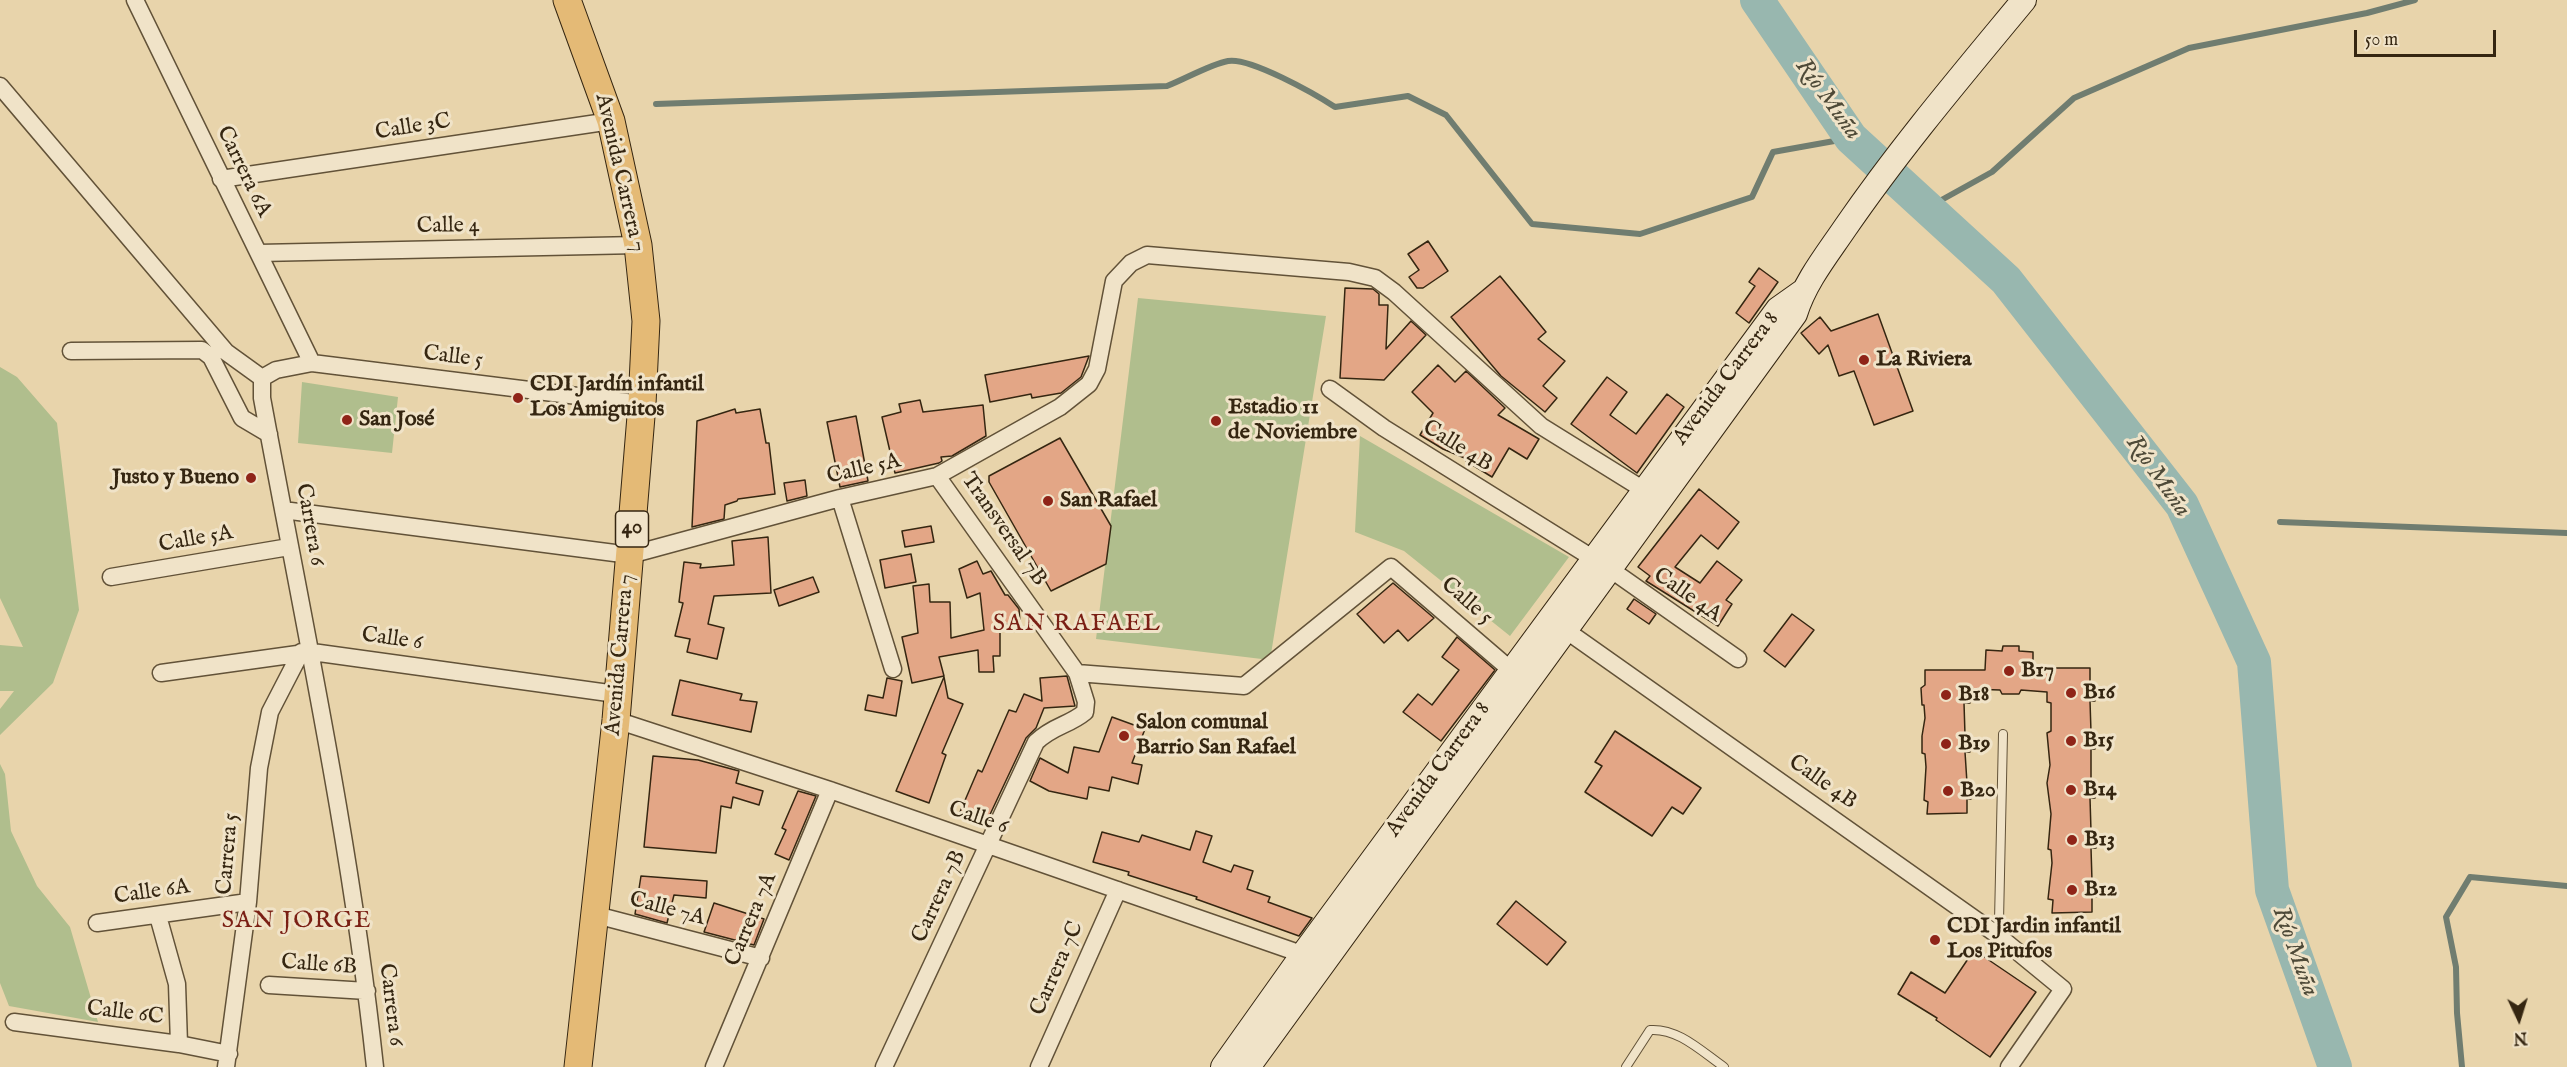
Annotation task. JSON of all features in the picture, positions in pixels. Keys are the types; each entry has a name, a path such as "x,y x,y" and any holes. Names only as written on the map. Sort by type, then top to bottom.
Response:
{"main road":[{"name":"Avenida Carrera 7","path":"567,0 611,121 638,245 646,321 630,555 596,915 578,1067"}],"street":[{"name":"Carrera 6A","path":"135,0 312,363"},
{"path":"1802,292 1870,191 1903,147 2024,0"},
{"path":"0,86 226,352 262,378"},
{"name":"Calle 3C","path":"221,179 611,121"},
{"name":"Calle 4","path":"258,253 638,245"},
{"name":"Calle 5A","path":"630,555 840,498 937,476 1060,407 1089,384 1097,369 1114,281 1131,263 1147,255 1349,272 1375,278 1394,292 1541,426 1644,490"},
{"name":"Avenida Carrera 8","path":"1602,564 1644,490 1778,309 1802,292"},
{"name":"Avenida Carrera 8","path":"1223,1067 1315,959 1602,564 1795,314 1802,292"},
{"path":"71,351 202,350 211,357 242,418 269,434"},
{"name":"Calle 5","path":"262,378 276,370 312,363 642,404"},
{"name":"Carrera 6","path":"262,378 262,398 367,991 375,1067"},
{"name":"Calle 4B","path":"1329,389 1384,428 1602,564"},
{"name":"Transversal 7B","path":"937,476 1077,673 1086,702"},
{"path":"840,498 893,669"},
{"path":"283,510 630,555"},
{"name":"Calle 5A","path":"111,577 289,547"},
{"name":"Calle 4A","path":"1602,564 1738,659"},
{"name":"Calle 5","path":"1077,673 1244,686 1391,567 1512,671"},
{"name":"Avenida Carrera 8","path":"1248,1067 1315,959 1512,671 1558,624"},
{"name":"Calle 4B","path":"1558,624 1996,934 2063,989 2008,1067"},
{"name":"Calle 6","path":"161,674 306,652 616,707 831,790 988,847 1315,959"},
{"name":"Carrera 5","path":"227,1060 248,902 259,768 270,712 306,652"},
{"name":"Carrera 7B","path":"884,1067 1036,742 1049,730 1078,718 1085,712 1086,702"},
{"name":"Carrera 7A","path":"714,1067 831,790"},
{"name":"Carrera 7C","path":"1039,1067 1118,890"},
{"name":"Calle 6A","path":"98,923 248,902"},
{"name":"Calle 7A","path":"596,915 761,958"},
{"path":"158,916 177,984 179,1044"},
{"name":"Calle 6B","path":"269,985 367,991"},
{"name":"Calle 6C","path":"14,1022 179,1044 227,1060"}],"lane":[{"path":"1996,934 1999,921 2004,734"},
{"path":"1626,1067 1650,1030 1664,1029 1679,1036 1724,1067"}],"green space":[{"name":"Estadio 11 de Noviembre","path":"1138,298 1326,316 1270,660 1096,639"},
{"path":"0,367 17,377 57,423 79,610 53,683 0,735 0,709 14,691 0,691 0,645 23,647 0,598"},
{"name":"San José","path":"302,382 398,397 392,453 298,443"},
{"path":"1360,436 1569,557 1510,636 1404,551 1355,532"},
{"path":"0,764 5,774 11,831 37,886 70,927 98,1022 9,1006 0,983"}],"building":[{"path":"1428,241 1448,271 1423,288 1417,288 1409,277 1419,270 1408,254"},
{"path":"1759,268 1778,282 1749,323 1736,313 1755,286 1749,282"},
{"path":"1500,276 1546,332 1538,339 1565,361 1543,386 1557,398 1545,412 1501,376 1451,317"},
{"path":"1345,288 1373,289 1379,294 1379,305 1388,305 1386,349 1411,321 1426,335 1384,380 1340,378"},
{"name":"La Riviera","path":"1878,314 1913,411 1874,425 1854,371 1839,376 1828,345 1819,354 1801,333 1820,317 1831,331"},
{"path":"1089,356 1081,377 1061,393 1032,398 1031,394 990,402 985,375"},
{"path":"1438,365 1455,382 1466,371 1505,408 1498,415 1539,439 1527,459 1509,448 1492,477 1466,461 1467,459 1443,449 1420,435 1433,413 1412,392"},
{"path":"1607,377 1627,392 1610,415 1636,434 1667,394 1684,407 1637,473 1571,424"},
{"path":"920,400 923,412 983,405 986,436 952,456 941,457 942,461 939,463 895,473 882,417 901,412 899,404"},
{"path":"735,409 736,413 760,409 766,443 769,443 775,494 738,499 725,505 724,519 692,527 697,421"},
{"path":"856,416 868,481 840,487 827,422"},
{"name":"San Rafael","path":"1060,438 1111,526 1106,564 1051,591 989,482 989,476"},
{"path":"805,480 807,496 787,501 784,483"},
{"path":"1699,489 1739,522 1718,549 1701,535 1675,567 1700,583 1717,561 1742,580 1726,600 1732,604 1718,626 1646,581 1650,576 1638,567"},
{"path":"931,526 934,542 905,547 902,531"},
{"path":"768,537 771,593 714,596 708,624 724,628 717,659 687,652 690,639 675,636 683,603 679,602 684,562 701,564 700,568 734,565 732,541"},
{"path":"911,554 916,582 885,588 880,560"},
{"path":"977,561 983,574 991,571 1005,595 1008,595 1019,609 1020,623 1000,625 1000,656 993,656 994,672 979,672 978,650 939,657 944,676 912,683 902,637 918,633 913,586 929,584 930,602 950,602 951,638 984,630 980,593 967,598 959,569"},
{"path":"813,577 819,592 779,606 774,590"},
{"path":"1393,583 1434,618 1408,641 1398,630 1384,643 1357,614"},
{"path":"1634,599 1656,614 1649,624 1627,609"},
{"path":"1792,614 1814,630 1785,667 1764,651"},
{"path":"1457,637 1495,670 1441,741 1403,712 1418,694 1432,705 1459,670 1442,657"},
{"path":"2003,646 2019,646 2019,651 2033,652 2033,668 2090,668 2090,685 2095,685 2095,701 2090,701 2091,732 2096,733 2095,749 2091,749 2091,782 2095,782 2095,798 2090,798 2091,831 2096,832 2096,848 2091,848 2092,881 2097,882 2096,897 2092,897 2092,912 2052,913 2053,900 2048,899 2052,863 2051,850 2048,849 2051,814 2047,783 2050,765 2047,733 2051,731 2051,703 2047,702 2047,692 2021,690 2019,694 2002,694 2000,690 1970,689 1970,703 1964,703 1965,735 1971,736 1970,752 1965,752 1967,783 1972,783 1971,799 1967,799 1967,813 1927,814 1928,802 1924,800 1925,754 1922,753 1925,718 1921,688 1925,685 1925,670 1985,670 1986,650 2002,651"},
{"path":"1067,676 1075,706 1044,708 1036,728 1026,738 986,823 960,812 978,770 982,772 1009,710 1016,712 1024,694 1042,701 1040,678"},
{"path":"944,677 948,698 963,704 942,753 946,755 929,803 896,791"},
{"path":"887,678 902,681 896,716 865,710 868,695 883,698"},
{"path":"680,680 742,694 740,700 757,702 751,732 672,715"},
{"path":"1112,717 1145,729 1132,763 1142,765 1138,784 1112,777 1109,791 1089,787 1087,799 1049,791 1030,781 1040,758 1068,773 1074,747 1099,752"},
{"path":"1615,731 1701,788 1683,814 1672,807 1652,836 1585,792 1602,766 1595,762"},
{"path":"653,756 698,760 739,771 736,783 763,791 759,805 733,797 731,808 721,806 716,853 644,847"},
{"path":"798,791 816,796 789,860 775,854 786,830 782,828"},
{"path":"1196,831 1212,836 1203,862 1231,872 1234,865 1253,871 1247,889 1270,897 1268,902 1312,918 1299,936 1196,899 1197,897 1128,875 1129,872 1093,862 1102,832 1139,842 1142,835 1190,850"},
{"path":"641,876 707,881 706,898 674,895 667,923 635,914"},
{"path":"1516,901 1566,942 1547,965 1497,924"},
{"path":"714,903 764,919 754,945 704,932"},
{"path":"1974,950 2036,992 1990,1057 1936,1020 1937,1018 1898,994 1911,972 1945,993"}],"waterway":[{"name":"Río Muña","path":"1757,0 1851,138 2006,280 2182,505 2254,662 2272,890 2335,1067"},
{"path":"1927,208 1992,172 2074,98 2189,48 2367,13 2415,0"},
{"path":"656,104 1167,86 1214,65 1238,61 1266,70 1335,107 1408,96 1446,115 1532,224 1640,234 1752,197 1773,152 1851,138"},
{"path":"2280,522 2567,533"},
{"path":"2462,1067 2456,967 2446,917 2470,877 2567,886"}],"place":[{"name":"La Riviera","path":"1864,360"},
{"name":"CDI Jardín infantil Los Amiguitos","path":"518,398"},
{"name":"San José","path":"347,420"},
{"name":"Estadio 11 de Noviembre","path":"1216,421"},
{"name":"Justo y Bueno","path":"251,478"},
{"name":"San Rafael","path":"1048,501"},
{"name":"B17","path":"2009,671"},
{"name":"B16","path":"2071,693"},
{"name":"B18","path":"1946,695"},
{"name":"Salon comunal Barrio San Rafael","path":"1124,736"},
{"name":"B15","path":"2071,741"},
{"name":"B19","path":"1946,744"},
{"name":"B14","path":"2071,790"},
{"name":"B20","path":"1948,791"},
{"name":"B13","path":"2072,840"},
{"name":"B12","path":"2072,890"},
{"name":"CDI Jardin infantil Los Pitufos","path":"1935,940"}],"district":[{"name":"SAN RAFAEL","path":"1077,625"},
{"name":"SAN JORGE","path":"297,922"}]}
